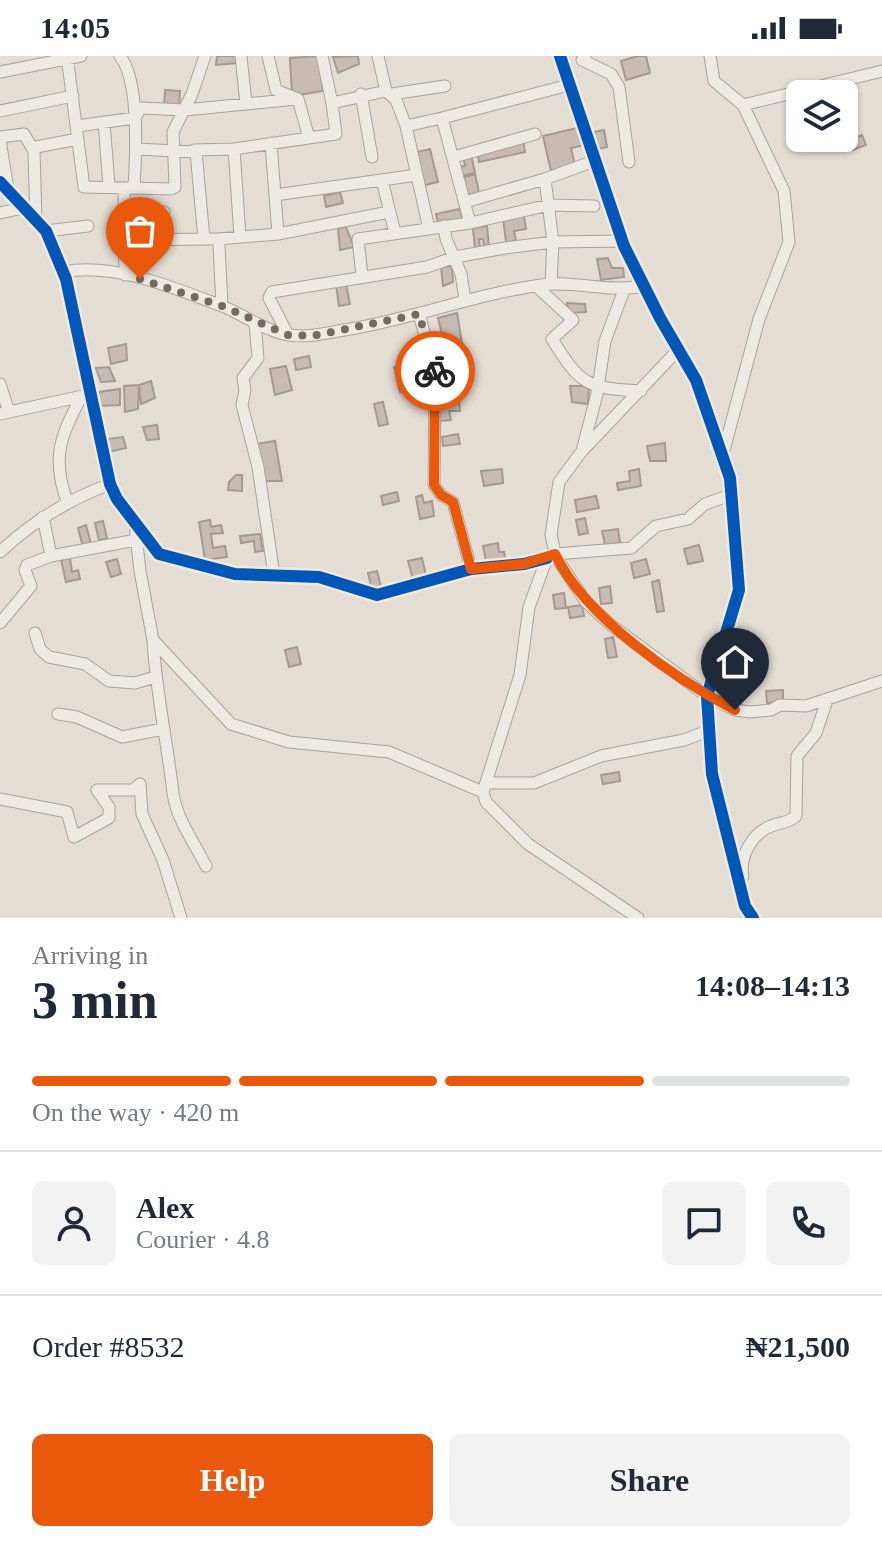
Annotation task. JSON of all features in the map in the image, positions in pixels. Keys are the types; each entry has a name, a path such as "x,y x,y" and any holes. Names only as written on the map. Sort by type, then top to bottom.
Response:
{"street":[{"path":"67,56 84,187 129,188 175,187 173,132 185,110 205,56"},
{"path":"0,72 26,60 81,56"},
{"path":"120,56 126,66 135,118 136,149 126,209 125,275"},
{"path":"241,56 246,104"},
{"path":"268,56 276,90 296,99 302,107 309,138"},
{"path":"136,149 234,149 336,134 322,56"},
{"path":"378,56 389,93 406,126 429,229"},
{"path":"560,56 622,241 696,380 723,455 733,494 739,590 707,696 712,774 720,813 745,906 753,918"},
{"path":"710,56 714,81 743,105 784,191 789,249 759,319 723,455"},
{"path":"743,105 879,71 873,56"},
{"path":"581,57 611,74 619,87 629,162"},
{"path":"406,126 569,85"},
{"path":"332,103 361,94 445,86"},
{"path":"361,94 372,157"},
{"path":"0,111 73,96"},
{"path":"135,118 141,108 185,110 296,99"},
{"path":"77,126 135,118"},
{"path":"442,118 470,223"},
{"path":"104,122 109,186"},
{"path":"36,221 34,151 24,134 0,138 4,186 23,208 36,221 46,231 63,272 86,396 110,484 135,524 159,554 235,574 331,579 377,595 471,569 551,556 631,548 656,526 688,519 705,504 733,494"},
{"path":"454,157 535,134"},
{"path":"34,151 36,147 78,139"},
{"path":"271,143 278,234"},
{"path":"234,149 240,237"},
{"path":"194,150 197,154 204,239"},
{"path":"465,202 594,161"},
{"path":"275,195 417,175"},
{"path":"545,179 553,242 551,284"},
{"path":"382,180 395,233"},
{"path":"362,276 358,239 470,223 549,205 594,206"},
{"path":"0,213 23,208"},
{"path":"126,209 164,212"},
{"path":"125,240 218,239 278,234 389,212"},
{"path":"46,231 88,226"},
{"path":"444,226 465,300"},
{"path":"218,239 222,306"},
{"path":"288,335 269,298 272,292 427,267 455,257 553,242 622,241"},
{"path":"63,272 79,269 125,275 222,306 288,335 312,336 536,286 551,284 624,290 644,286"},
{"path":"536,286 573,320 552,339 571,370 597,389 641,391"},
{"path":"582,451 605,341 624,290"},
{"path":"419,314 435,372 434,485 441,495 453,502 471,569"},
{"path":"255,323 258,358 243,378 245,390 242,405 258,467 274,575"},
{"path":"638,918 528,844 486,802 484,788 520,675 529,607 551,556 555,496 559,482 582,451 678,350"},
{"path":"0,384 4,413 86,396"},
{"path":"67,501 60,481 60,441 86,396"},
{"path":"0,552 67,501 110,484"},
{"path":"43,517 51,556"},
{"path":"135,524 173,797 184,827 206,866"},
{"path":"0,623 31,586 25,570 27,565 51,556 76,554 136,540"},
{"path":"551,556 586,602 611,625 707,696 735,710 771,710 780,705 798,708 882,681"},
{"path":"35,633 40,649 49,657 85,664 109,681 135,683 155,677"},
{"path":"153,640 231,724 244,731 304,744 389,752 484,788 534,783 601,756 690,738 710,730"},
{"path":"743,876 741,862 754,840 767,827 790,821 796,816 797,756 816,733 827,700"},
{"path":"58,714 77,717 122,737 163,729"},
{"path":"0,799 67,812 74,837 109,818 109,807 97,790 133,790 140,784 142,814 163,860 181,918"}],"building":[{"path":"217,56 237,56 237,63 216,65"},
{"path":"318,56 323,91 292,96 290,58"},
{"path":"358,56 359,64 338,73 333,57"},
{"path":"646,56 650,73 626,80 621,61"},
{"path":"165,90 180,91 179,109 164,108"},
{"path":"581,127 585,145 571,148 575,165 551,171 543,136"},
{"path":"604,130 607,147 593,150 589,133"},
{"path":"862,135 866,145 858,148 858,137"},
{"path":"523,140 525,152 479,162 477,150"},
{"path":"430,149 438,182 425,185 413,153"},
{"path":"471,154 475,173 461,176 459,167 465,166 463,156"},
{"path":"475,174 479,193 467,197 462,178"},
{"path":"340,192 343,203 326,207 324,196"},
{"path":"460,209 463,220 439,226 436,214"},
{"path":"524,216 526,229 514,231 516,241 506,242 503,218"},
{"path":"487,226 489,247 484,247 483,239 479,239 480,249 475,249 473,228"},
{"path":"346,227 354,247 340,250 338,228"},
{"path":"608,258 612,268 623,268 624,277 601,280 597,259"},
{"path":"452,266 453,282 443,286 441,267"},
{"path":"346,284 350,304 339,306 336,285"},
{"path":"567,303 585,304 586,312 569,313"},
{"path":"457,313 462,343 445,347 438,318"},
{"path":"126,344 127,360 111,364 108,348"},
{"path":"309,356 311,367 296,370 294,359"},
{"path":"410,362 417,389 400,392 394,367"},
{"path":"286,366 292,390 275,395 270,369"},
{"path":"109,367 115,381 101,382 96,368"},
{"path":"151,381 155,398 141,404 139,385"},
{"path":"139,385 138,409 125,412 124,386"},
{"path":"570,386 589,386 588,404 572,402"},
{"path":"120,389 120,405 98,406 99,392"},
{"path":"383,402 388,424 379,426 374,404"},
{"path":"459,402 460,411 449,411 451,420 440,421 441,405"},
{"path":"157,425 159,439 147,440 143,427"},
{"path":"458,434 460,444 443,446 442,437"},
{"path":"123,437 126,448 108,452 106,439"},
{"path":"275,441 282,481 264,481 256,444"},
{"path":"665,443 666,461 650,461 647,446"},
{"path":"502,469 503,483 484,486 481,471"},
{"path":"639,469 641,486 618,490 617,483 630,481 629,471"},
{"path":"236,475 242,475 242,491 228,490 229,482"},
{"path":"397,492 399,501 383,505 381,496"},
{"path":"422,495 424,503 432,501 434,516 420,519 416,497"},
{"path":"596,496 599,508 577,512 575,500"},
{"path":"585,518 588,533 579,535 576,520"},
{"path":"210,520 211,527 221,525 223,533 211,534 213,548 225,546 227,557 205,560 199,522"},
{"path":"103,521 107,538 99,541 95,523"},
{"path":"86,525 91,544 83,547 78,528"},
{"path":"618,529 620,543 605,545 602,531"},
{"path":"260,534 263,551 255,552 254,541 241,543 240,536"},
{"path":"498,543 499,552 504,552 505,558 486,561 483,546"},
{"path":"699,545 703,561 688,564 684,549"},
{"path":"70,558 72,572 78,570 80,579 66,582 61,560"},
{"path":"422,558 426,575 413,579 408,561"},
{"path":"117,559 121,574 111,577 106,562"},
{"path":"646,559 650,574 634,578 631,563"},
{"path":"377,571 381,587 372,589 368,573"},
{"path":"659,580 664,611 657,612 652,582"},
{"path":"610,586 612,603 601,604 599,588"},
{"path":"564,593 566,608 555,609 553,595"},
{"path":"582,605 584,616 570,618 568,607"},
{"path":"613,637 617,657 608,658 605,639"},
{"path":"297,647 301,664 289,667 285,650"},
{"path":"783,690 783,702 767,703 766,691"},
{"path":"619,772 620,781 603,784 601,775"}],"cycle path":[{"path":"560,56 624,246 696,380 730,478 739,590 707,696 712,774 745,906 753,918"},
{"path":"0,182 46,231 66,279 110,484 117,499 159,554 235,574 319,577 377,595 471,569 524,564 547,558"}],"way so far":[{"path":"140,279 222,306 288,335 312,336 419,314 435,371"}],"route":[{"path":"435,371 434,485 441,495 453,502 471,569 524,564 555,554 586,602 611,625 707,696 735,710"}]}
